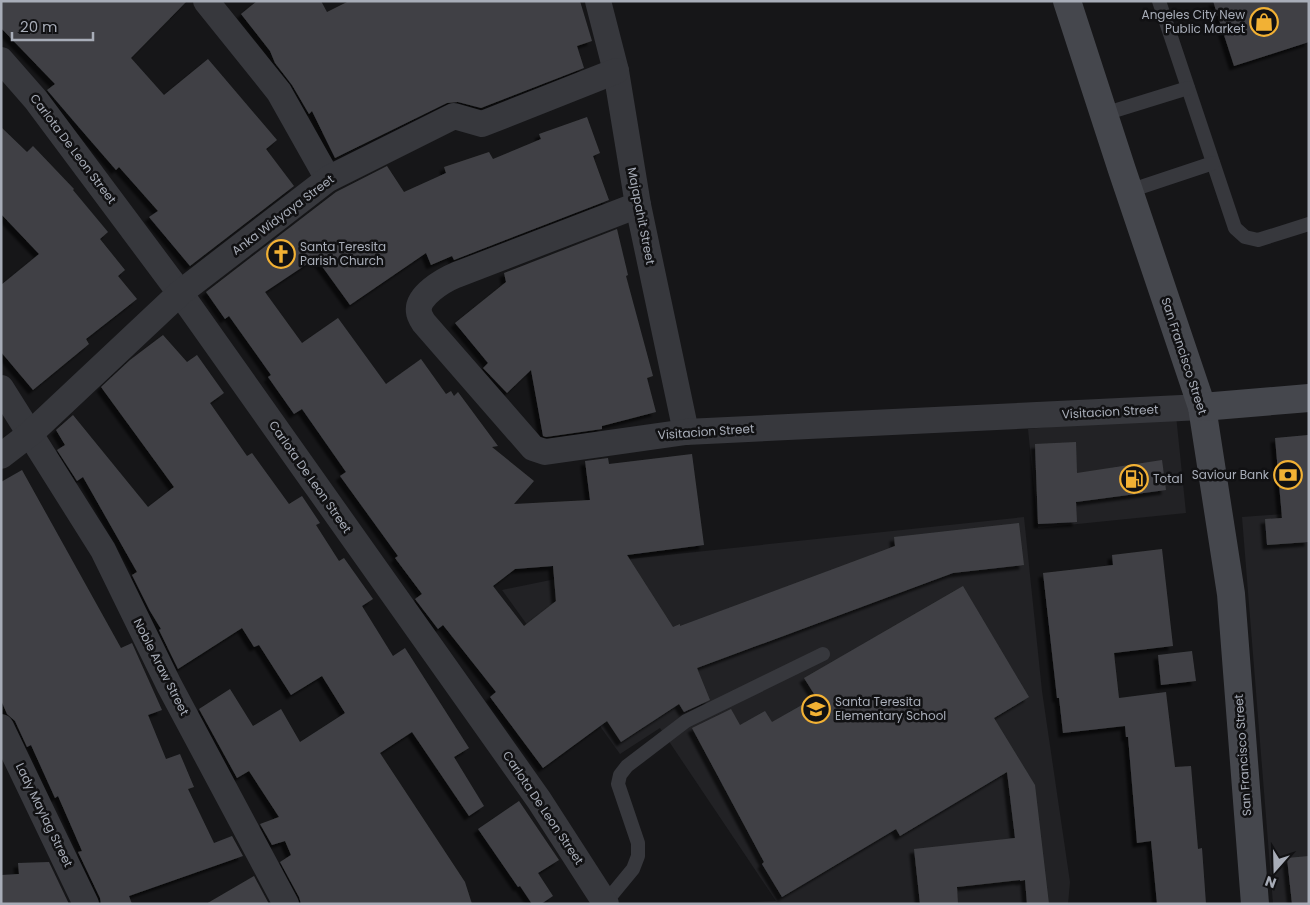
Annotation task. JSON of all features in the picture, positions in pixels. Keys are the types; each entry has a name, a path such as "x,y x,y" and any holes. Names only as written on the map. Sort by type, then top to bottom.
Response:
{"street":[{"path":"206,1 279,92 328,179"},
{"name":"Majapahit Street","path":"598,1 616,71 638,205 686,432"},
{"name":"San Francisco Street","path":"1067,1 1202,407 1231,594 1256,904"},
{"name":"Carlota De Leon Street","path":"1,60 36,100 180,292 539,800 606,903"},
{"name":"Anka Widyaya Street","path":"1,456 31,433 180,292 328,179 454,116 482,124 616,71"},
{"name":"Visitacion Street","path":"638,205 440,282 420,302 419,312 424,323 533,448 546,452 686,432 1202,407 1309,398"},
{"name":"Noble Araw Street","path":"1,388 103,550 169,685 286,904"},
{"name":"Lady Maylag Street","path":"1,727 86,904"}],"lane":[{"path":"1159,1 1235,228 1245,237 1258,240 1309,224"},
{"path":"1104,114 1188,88"},
{"path":"1129,192 1213,163"},
{"path":"606,903 633,869 638,856 638,843 618,784 620,775 627,766 686,721 822,654"}],"shaded area":[{"path":"1176,415 1186,513 1038,528 1028,429"},
{"path":"1309,512 1309,904 1273,904 1242,517"},
{"name":"Santa Teresita Elementary School","path":"1024,517 1042,691 1070,882 1068,904 699,904 776,901 660,728 620,754 502,590 604,569 629,559"}],"building":[{"path":"1,1 187,1 131,58 164,95 208,59 277,140 266,149 294,186 190,266 149,217 158,211 119,167 116,170 83,132 47,90 55,84 1,28"},
{"path":"257,1 321,1 327,12 349,1 580,1 592,41 577,46 584,68 481,108 458,102 447,103 335,158 312,111 309,114 292,85 275,63 270,51 241,14"},
{"name":"Angeles City New Public Market","path":"1213,1 1309,1 1309,42 1234,66"},
{"path":"587,117 600,153 593,156 609,200 454,260 452,256 431,265 426,253 350,305 316,258 265,292 302,343 338,318 386,384 421,359 446,394 451,391 454,396 458,392 498,446 492,447 534,481 514,504 590,500 585,461 608,458 609,464 692,454 704,545 627,555 673,627 895,546 894,537 1019,523 1024,565 953,573 697,668 710,700 684,712 679,704 621,742 607,721 543,768 490,697 496,692 443,625 438,629 415,599 422,594 395,558 398,556 340,476 346,472 302,409 294,414 268,377 271,375 229,316 225,319 206,292 336,192 387,166 404,192 446,173 444,167 489,152 493,159 541,139 539,134","holes":["553,566 556,601 524,626 493,586 515,569"]},
{"path":"1,127 27,152 33,146 74,189 108,232 100,239 125,270 118,276 137,299 86,339 89,344 33,390 1,352 1,285 39,254 1,214"},
{"path":"617,229 628,275 626,276 653,376 647,378 656,412 602,426 602,429 543,436 531,370 507,393 483,368 488,363 455,323 506,282 504,273"},
{"path":"163,335 187,362 197,355 224,393 210,403 247,456 252,453 289,504 302,496 320,523 316,525 339,561 344,558 373,599 362,606 393,656 405,648 469,748 454,757 484,806 469,816 412,732 380,753 465,882 472,904 301,904 280,862 291,855 285,841 272,845 260,824 279,817 249,771 237,778 199,709 230,689 253,726 281,709 300,742 345,713 322,676 291,695 259,645 254,647 242,628 178,669 159,630 161,629 132,575 137,572 83,477 77,481 57,450 65,445 56,430 73,415 148,507 174,487 101,387 130,360"},
{"path":"1308,435 1309,542 1267,545 1265,519 1282,518 1275,438"},
{"path":"1076,442 1077,473 1162,460 1166,490 1076,502 1077,522 1038,524 1035,444"},
{"path":"22,470 121,648 132,643 162,710 148,715 166,759 180,754 194,787 188,789 214,843 232,836 243,856 129,896 132,904 101,904 100,898 78,852 82,851 58,796 55,798 31,745 27,747 15,721 7,714 1,700 1,482"},
{"path":"1162,549 1173,646 1114,653 1119,698 1166,692 1175,767 1191,766 1198,849 1202,848 1206,904 1157,904 1151,841 1137,843 1128,737 1126,737 1125,726 1063,733 1059,698 1057,698 1043,573 1113,565 1112,555"},
{"path":"963,586 1029,697 994,718 1035,785 1049,904 1027,904 1025,880 1020,880 957,887 958,904 920,904 914,849 1015,838 1007,772 900,836 896,829 782,897 762,864 764,862 692,728 731,709 740,725 765,711 772,722 816,697 804,678"},
{"path":"1192,651 1196,681 1161,685 1158,655"},
{"path":"519,801 559,860 538,873 553,896 541,904 532,904 478,829"},
{"path":"1309,856 1309,904 1292,904 1287,858"},
{"path":"49,862 69,904 1,904 1,875 19,874 18,863"},
{"path":"254,876 269,904 206,904"}],"place":[{"name":"Angeles City New Public Market","path":"1264,22"},
{"name":"Santa Teresita Parish Church","path":"281,254"},
{"name":"Saviour Bank","path":"1288,475"},
{"name":"Total","path":"1134,479"},
{"name":"Santa Teresita Elementary School","path":"816,709"}]}
